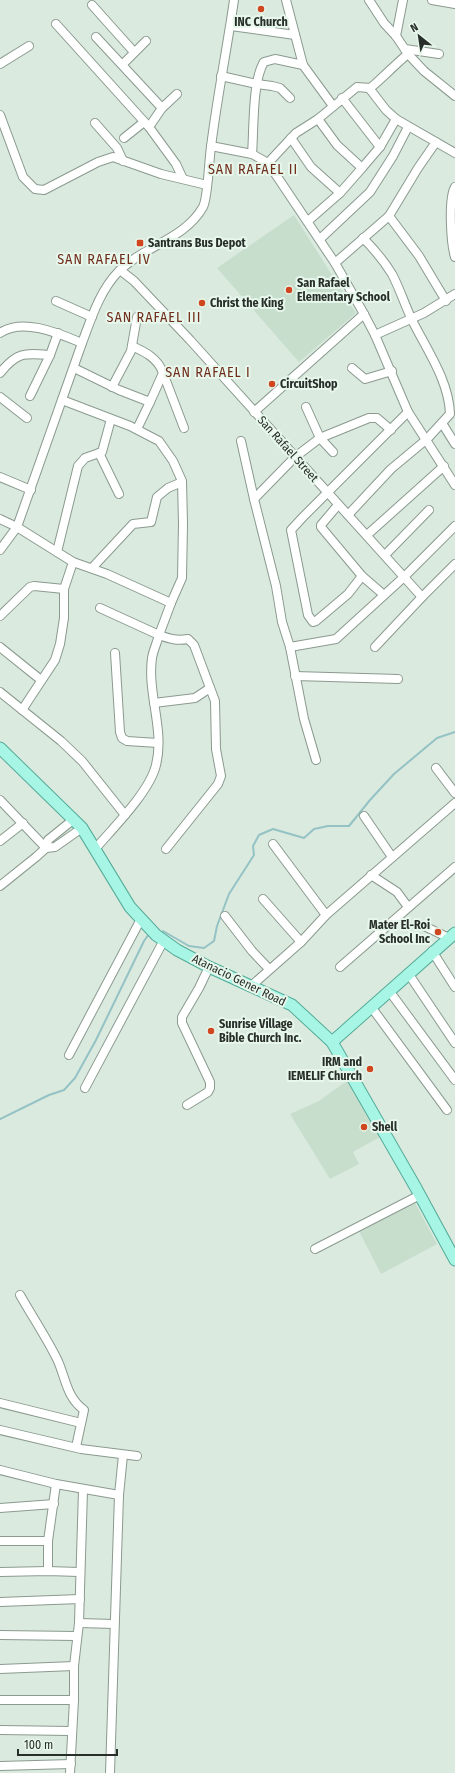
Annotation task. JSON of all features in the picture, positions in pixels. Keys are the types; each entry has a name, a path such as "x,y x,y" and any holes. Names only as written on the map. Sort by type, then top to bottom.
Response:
{"main road":[{"name":"Atanacio Gener Road","path":"0,748 82,828 96,848 114,883 152,930 209,967 292,1005 332,1042 420,1195 455,1260"},
{"path":"332,1042 390,992 408,973 452,936"}],"street":[{"path":"0,550 17,527 82,343 105,290 120,270 173,236 196,217 204,206 211,146 234,0"},
{"path":"284,0 303,65 333,106"},
{"path":"369,0 384,23 396,36 406,51 424,71 455,96"},
{"path":"396,36 403,0"},
{"path":"432,0 455,4"},
{"path":"92,5 134,52"},
{"path":"56,24 147,125 176,164 183,179"},
{"path":"231,26 295,35"},
{"path":"96,37 123,64 162,108"},
{"path":"123,64 146,41"},
{"path":"0,64 29,46"},
{"path":"406,51 439,54"},
{"path":"268,163 291,138 318,119 342,98 357,88 369,88 374,85 406,51"},
{"path":"252,154 257,84 264,62 275,59 303,65"},
{"path":"222,76 280,88 290,98"},
{"path":"369,88 386,110 396,119 455,153"},
{"path":"124,138 147,125 177,94"},
{"path":"342,98 380,147"},
{"path":"0,115 23,177 35,188 44,190 107,158 113,157 161,174 207,184"},
{"path":"318,119 337,145 362,168"},
{"path":"308,221 340,193 362,168 380,147 396,119"},
{"path":"95,124 116,148 123,161"},
{"path":"320,239 370,192 393,156 408,127"},
{"path":"291,138 311,167 340,193"},
{"path":"335,263 389,216 418,168 436,142"},
{"path":"211,146 252,154 268,163 335,263 375,335 392,371 408,412 427,439 455,485"},
{"path":"455,187 452,199 451,245 455,257"},
{"path":"389,216 419,256 446,301"},
{"path":"348,515 391,469 427,439 450,414 449,401 439,372 411,319 391,273 379,255 363,238"},
{"name":"San Rafael Street","path":"120,270 134,281 190,340 327,493 422,596"},
{"path":"375,335 411,319 446,301 455,294"},
{"path":"56,301 92,317"},
{"path":"254,412 364,314"},
{"path":"112,387 132,346 137,317"},
{"path":"0,333 12,328 30,327 58,333 82,343"},
{"path":"30,396 50,355 58,333"},
{"path":"132,346 154,358 161,366 184,428"},
{"path":"0,374 11,360 22,355 50,355"},
{"path":"74,368 112,387 150,402"},
{"path":"352,368 365,379 392,371"},
{"path":"137,429 163,373"},
{"path":"0,397 27,418"},
{"path":"62,400 137,429 159,441 173,461 182,482 184,524 182,578 171,603 152,657 151,678 159,753 156,767 146,787 96,848"},
{"path":"306,407 320,438 333,452"},
{"path":"362,576 348,594 313,622 308,615 291,530 408,412"},
{"path":"254,499 295,457 320,438 369,418 377,418 391,430"},
{"path":"57,552 78,466 85,458 99,453 105,447 110,419"},
{"path":"442,423 455,444"},
{"path":"241,441 276,586 282,622 290,647 295,676 316,760"},
{"path":"99,453 119,494"},
{"path":"367,535 444,466"},
{"path":"0,477 31,490"},
{"path":"92,568 133,524 152,521 155,502 158,495 168,488 182,482"},
{"path":"338,505 321,525 321,528 362,576 384,595"},
{"path":"385,555 429,510"},
{"path":"0,519 17,527 73,562 92,568 171,603"},
{"path":"290,647 336,639 404,577 455,526"},
{"path":"22,710 55,660 60,644 64,618 64,589 73,562"},
{"path":"375,647 422,596 455,564"},
{"path":"0,616 30,587 34,586 64,589"},
{"path":"100,608 170,639 188,639 194,645 215,701 216,749 221,776 218,784 166,849"},
{"path":"0,646 41,680"},
{"path":"115,653 120,732 122,738 126,741 158,743"},
{"path":"295,676 398,679"},
{"path":"154,703 195,698 210,688"},
{"path":"0,692 61,741 82,762 124,815"},
{"path":"436,768 455,793"},
{"path":"0,800 46,848"},
{"path":"250,987 269,968 301,942 326,915 455,803"},
{"path":"364,816 392,857"},
{"path":"46,848 48,840 74,819"},
{"path":"0,841 23,823"},
{"path":"0,886 46,848 55,847 82,828"},
{"path":"273,844 326,915"},
{"path":"340,967 455,867"},
{"path":"371,875 397,892 408,907"},
{"path":"263,898 301,942"},
{"path":"225,916 252,951 269,968"},
{"path":"422,925 452,936"},
{"path":"68,1055 152,930"},
{"path":"85,1088 152,930"},
{"path":"432,952 455,987"},
{"path":"187,1105 201,1098 210,1088 210,1082 205,1069 182,1022 182,1017 209,967"},
{"path":"408,973 455,1043"},
{"path":"390,992 455,1080"},
{"path":"372,1008 447,1110"},
{"path":"315,1249 420,1195"},
{"path":"20,1295 58,1360 69,1393 75,1404 84,1410 76,1447"},
{"path":"0,1403 81,1424"},
{"path":"0,1430 76,1447 137,1456"},
{"path":"110,1773 119,1495 123,1455"},
{"path":"0,1470 83,1490 119,1495"},
{"path":"48,1571 48,1541 56,1484"},
{"path":"70,1773 74,1700 74,1666 76,1636 79,1622 79,1572 83,1490"},
{"path":"0,1508 54,1504"},
{"path":"0,1541 48,1541"},
{"path":"0,1572 79,1572"},
{"path":"0,1602 80,1600"},
{"path":"79,1622 114,1624"},
{"path":"0,1635 76,1636"},
{"path":"0,1669 74,1666"},
{"path":"0,1700 74,1700"},
{"path":"0,1730 72,1731"},
{"path":"0,1766 71,1764"}],"shaded area":[{"name":"San Rafael Elementary School","path":"294,215 356,313 299,362 217,268"},
{"path":"348,1080 380,1137 353,1152 359,1164 330,1179 290,1114 319,1101"},
{"path":"414,1201 437,1244 381,1274 358,1229"}],"waterway":[{"path":"163,931 189,946 204,948 214,941 217,926 229,894 254,855 253,846 259,835 273,829 304,838 314,829 328,826 349,826 394,774 437,738 455,732"},
{"path":"0,1119 49,1095 64,1090 75,1078 96,1040 144,941 149,934"}],"place":[{"name":"INC Church","path":"261,9"},
{"name":"Santrans Bus Depot","path":"140,243"},
{"name":"San Rafael Elementary School","path":"289,290"},
{"name":"Christ the King","path":"202,303"},
{"name":"CircuitShop","path":"272,384"},
{"name":"Mater El-Roi School Inc","path":"438,932"},
{"name":"Sunrise Village Bible Church Inc.","path":"211,1031"},
{"name":"IRM and IEMELIF Church","path":"370,1069"},
{"name":"Shell","path":"364,1127"}],"district":[{"name":"SAN RAFAEL II","path":"253,169"},
{"name":"SAN RAFAEL IV","path":"104,259"},
{"name":"SAN RAFAEL III","path":"154,317"},
{"name":"SAN RAFAEL I","path":"208,372"}]}
